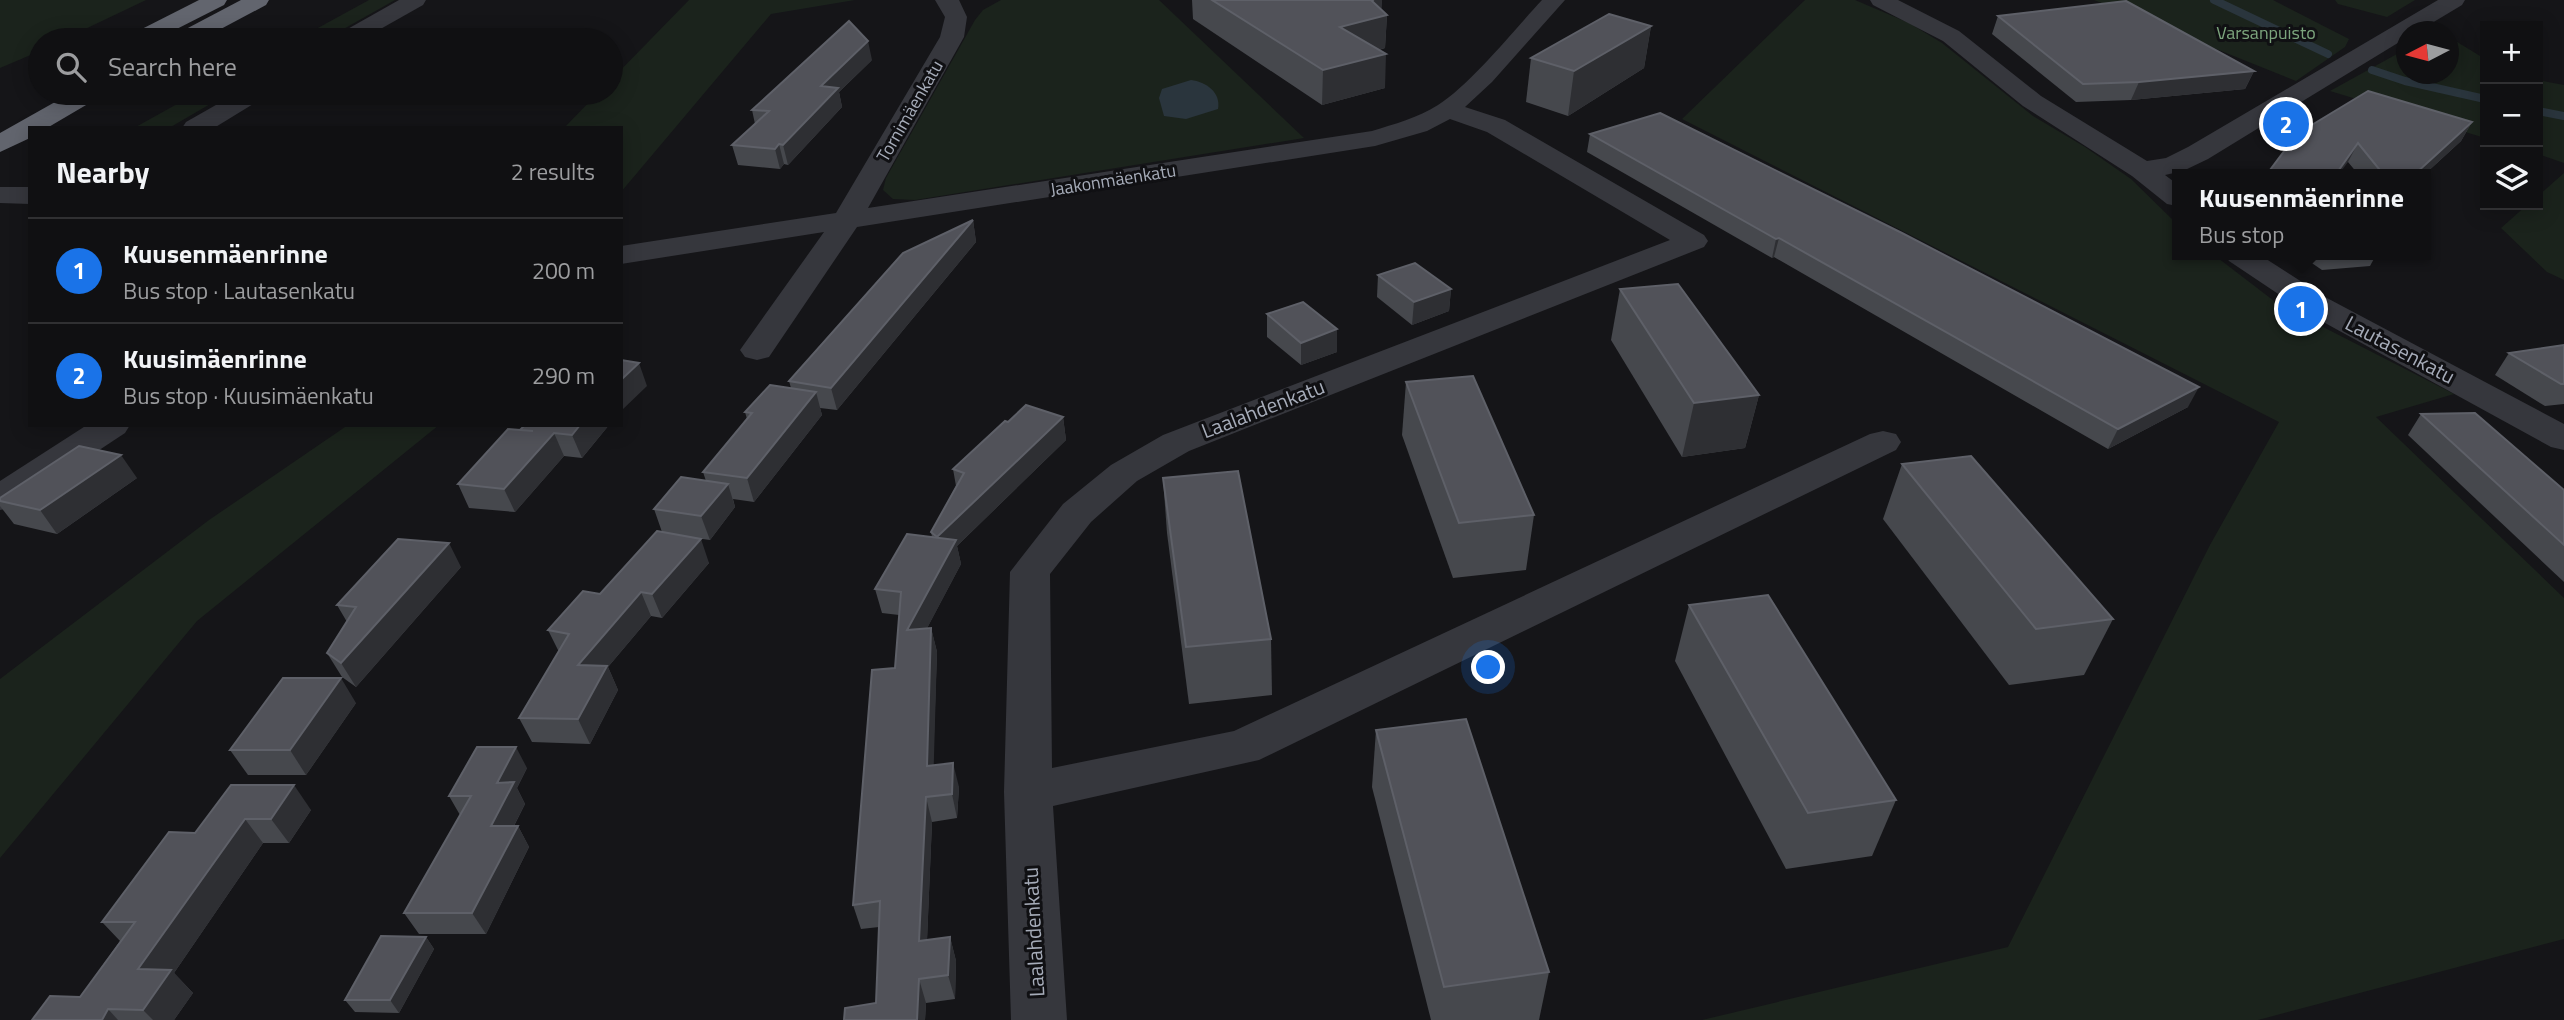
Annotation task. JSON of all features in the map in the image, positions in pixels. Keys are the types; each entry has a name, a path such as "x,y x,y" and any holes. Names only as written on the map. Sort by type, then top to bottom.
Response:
{"highway":[{"path":"161,28 216,0"},
{"path":"206,28 258,0"},
{"path":"0,117 28,101"},
{"path":"31,126 68,105"},
{"path":"0,144 28,128"}],"street":[{"path":"366,28 415,0"},
{"name":"Jaakonmäenkatu","path":"623,256 1375,138 1418,125 1448,110 1483,77 1554,0"},
{"path":"1881,0 1912,13 1951,36 2040,106 2142,170 2172,194"},
{"path":"2142,170 2173,164 2198,153 2454,0"},
{"name":"Tornimäenkatu","path":"845,221 952,37 958,17 951,1"},
{"path":"198,126 234,105"},
{"name":"Laalahdenkatu","path":"1039,1020 1028,792 1030,572 1077,513 1124,473 1176,443 1693,241 1496,125 1448,110"},
{"path":"0,195 28,196"},
{"path":"757,350 845,221"},
{"name":"Lautasenkatu","path":"2248,260 2316,305 2564,439"},
{"path":"0,498 109,427"},
{"path":"1028,792 1243,747 1883,442"}],"green space":[{"path":"0,0 146,0 87,28 28,28 28,56 0,68"},
{"path":"369,0 395,0 345,28 318,28"},
{"path":"689,0 855,0 771,14 623,190 623,126 566,126 586,105 623,105 623,68"},
{"path":"1001,0 1159,0 1304,138 915,200 893,199 883,190 886,178 975,20 983,10"},
{"path":"1805,0 1855,0 1909,23 1942,43 2033,116 2131,179 2172,219 2172,260 2221,260 2278,304 2454,394 2376,417 2564,598 2564,939 2258,1020 1702,1020 2008,947 2210,545 2279,422 1682,119"},
{"name":"Varsanpuisto","path":"2094,0 2273,0 2349,39 2345,47 2296,81"},
{"path":"2335,0 2415,0 2387,17 2338,4"},
{"path":"2459,43 2480,56 2480,136 2330,91 2396,55 2396,84 2459,84"},
{"path":"2543,81 2564,85 2564,163 2543,156"},
{"path":"175,105 208,105 172,126 138,126"},
{"path":"2564,173 2564,280 2547,272 2501,228 2521,210 2543,210 2543,192"},
{"path":"345,427 437,427 197,621 0,858 0,679 209,520"}],"shaded area":[{"path":"1191,80 1202,83 1215,93 1218,109 1186,119 1164,116 1159,98 1162,89"}],"building":[{"path":"1212,0 1373,0 1387,15 1340,27 1386,54 1323,70"},
{"path":"2126,1 2254,71 2139,82 2083,84 1998,16"},
{"path":"1609,14 1651,26 1574,71 1531,58"},
{"path":"849,21 868,41 821,86 838,88 783,145 779,144 775,149 732,145 769,111 752,110"},
{"path":"2368,91 2472,122 2420,169 2379,169 2358,143 2340,169 2271,169 2297,134"},
{"path":"1660,113 1902,233 2199,387 2118,429 1590,134"},
{"path":"973,220 831,388 789,381 903,253"},
{"path":"1415,263 1451,289 1414,302 1378,275"},
{"path":"1678,284 1759,395 1694,403 1620,289"},
{"path":"1303,302 1337,329 1301,343 1267,314"},
{"path":"2564,345 2564,384 2509,353"},
{"path":"623,360 639,363 623,378"},
{"path":"1473,376 1534,515 1459,523 1406,382"},
{"path":"770,385 816,392 747,478 703,472 752,413 745,412"},
{"path":"1026,405 1063,417 937,537 931,532 964,473 953,469"},
{"path":"2475,413 2564,490 2564,545 2421,414"},
{"path":"578,427 572,435 554,433 504,489 458,484 508,429"},
{"path":"79,446 121,455 40,510 0,501 0,498"},
{"path":"1971,456 2113,619 2036,629 1902,464"},
{"path":"1238,471 1271,639 1186,647 1163,478"},
{"path":"681,477 728,484 701,516 654,509"},
{"path":"657,531 701,539 652,594 641,592 578,665 607,666 578,719 519,718 569,634 548,630 583,591 600,594"},
{"path":"907,534 956,540 907,630 931,628 927,766 953,763 952,794 926,797 919,941 950,937 948,975 919,979 917,1020 844,1020 845,1008 876,1003 880,901 853,905 872,670 895,668 901,592 875,589"},
{"path":"398,539 449,543 341,663 327,653 356,607 337,605"},
{"path":"1768,595 1896,800 1808,813 1689,605"},
{"path":"283,678 341,678 290,750 230,750"},
{"path":"1466,719 1549,972 1444,987 1376,730"},
{"path":"477,747 516,747 497,783 514,782 491,826 518,826 472,913 404,913 471,796 449,796"},
{"path":"231,785 294,785 271,819 245,819 138,969 171,970 143,1010 108,1009 102,1020 32,1020 50,996 80,997 135,922 102,922 169,832 195,833"},
{"path":"381,936 426,937 390,1000 345,1000"}],"waterway":[{"path":"2214,0 2328,54"},
{"path":"2372,70 2405,81 2480,98"},
{"path":"2543,112 2564,116"}],"place":[{"name":"Kuusimäenrinne","path":"2286,124"},
{"name":"Kuusenmäenrinne","path":"2301,309"}]}
